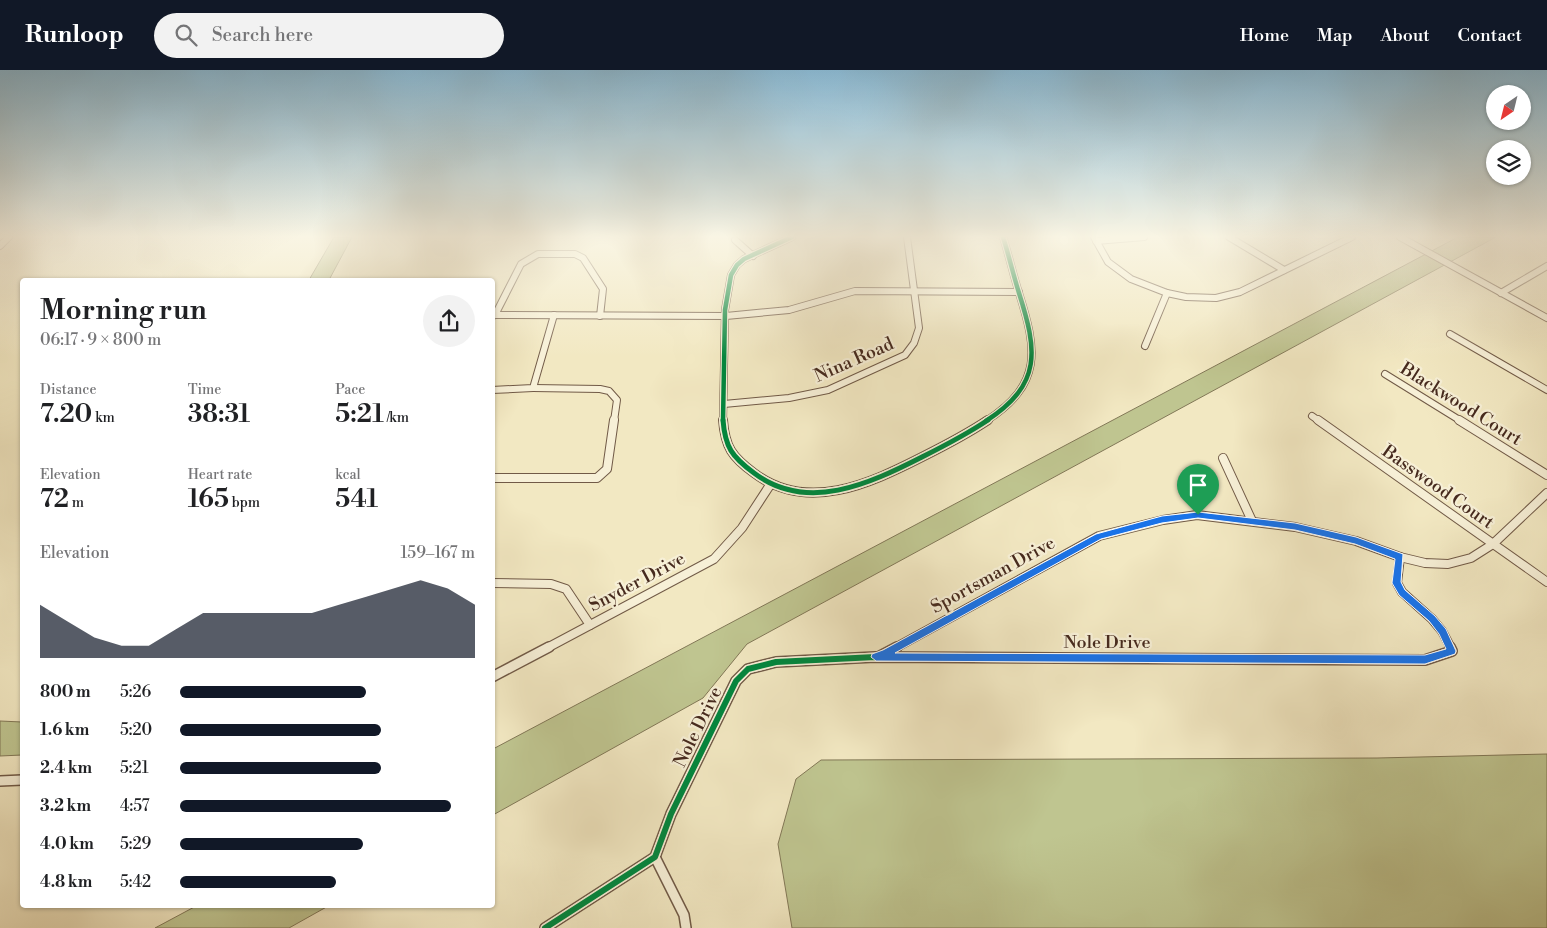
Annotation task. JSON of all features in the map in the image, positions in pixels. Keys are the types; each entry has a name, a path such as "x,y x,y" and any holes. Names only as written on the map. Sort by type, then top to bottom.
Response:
{"street":[{"path":"495,313 514,277"},
{"path":"595,277 603,289 600,316"},
{"path":"730,277 726,316 722,428 730,452 742,464 770,485 804,493 846,491 876,481 971,432 1010,402 1022,387 1034,355 1028,319 1015,277"},
{"name":"Nina Road","path":"724,404 790,399 814,394 828,390 905,355 911,350 918,338 919,328 912,277"},
{"path":"1129,277 1144,285 1167,293 1186,297 1216,298 1240,292 1270,277"},
{"path":"1472,277 1547,318"},
{"path":"1501,293 1528,277"},
{"path":"495,315 726,316 789,310 847,292 1019,292"},
{"path":"1145,346 1167,293"},
{"path":"532,388 554,315"},
{"path":"1450,334 1547,390"},
{"name":"Blackwood Court","path":"1385,374 1547,475"},
{"path":"495,390 532,388 600,389 609,392 618,400 607,469 597,478 495,478"},
{"name":"Basswood Court","path":"1312,416 1547,582"},
{"path":"1223,458 1252,520"},
{"name":"Snyder Drive","path":"495,675 714,559 742,528 770,485"},
{"name":"Sportsman Drive","path":"876,657 902,645 1099,536 1162,520 1198,515 1252,520 1295,527 1356,541 1400,557 1425,563 1448,564 1471,558 1492,544 1547,493"},
{"name":"Nole Drive","path":"655,857 671,814 736,681 748,669 776,662 876,657 1425,660 1452,651 1432,618 1402,592 1397,583 1400,557"},
{"path":"495,584 551,584 566,588 590,625"},
{"path":"0,781 20,780"},
{"path":"545,928 655,857 684,916 686,928"}],"green space":[{"path":"311,277 331,277 330,278"},
{"path":"1383,277 1422,277 747,644 703,698 495,814 495,748"},
{"path":"0,721 20,722 20,755 0,756"},
{"path":"1547,754 1547,928 792,928 778,844 796,779 821,760 1377,758"},
{"path":"192,908 325,908 289,928 155,928"}],"cycle path":[{"path":"730,277 725,310 725,356 722,400 723,430 730,452 756,475 778,487 800,493 823,494 867,483 961,437 990,419 1014,397 1030,369 1033,350 1028,320 1015,277"},
{"path":"545,928 655,857 671,814 736,681 748,669 776,662 875,657 1425,660 1452,651 1442,631 1432,619 1402,592 1397,583 1400,557"}],"route":[{"path":"1198,515 1252,520 1295,527 1356,541 1400,557 1397,583 1411,602 1432,618 1452,651 1425,660 876,657 942,623 1099,536 1162,520 1198,515"}]}
